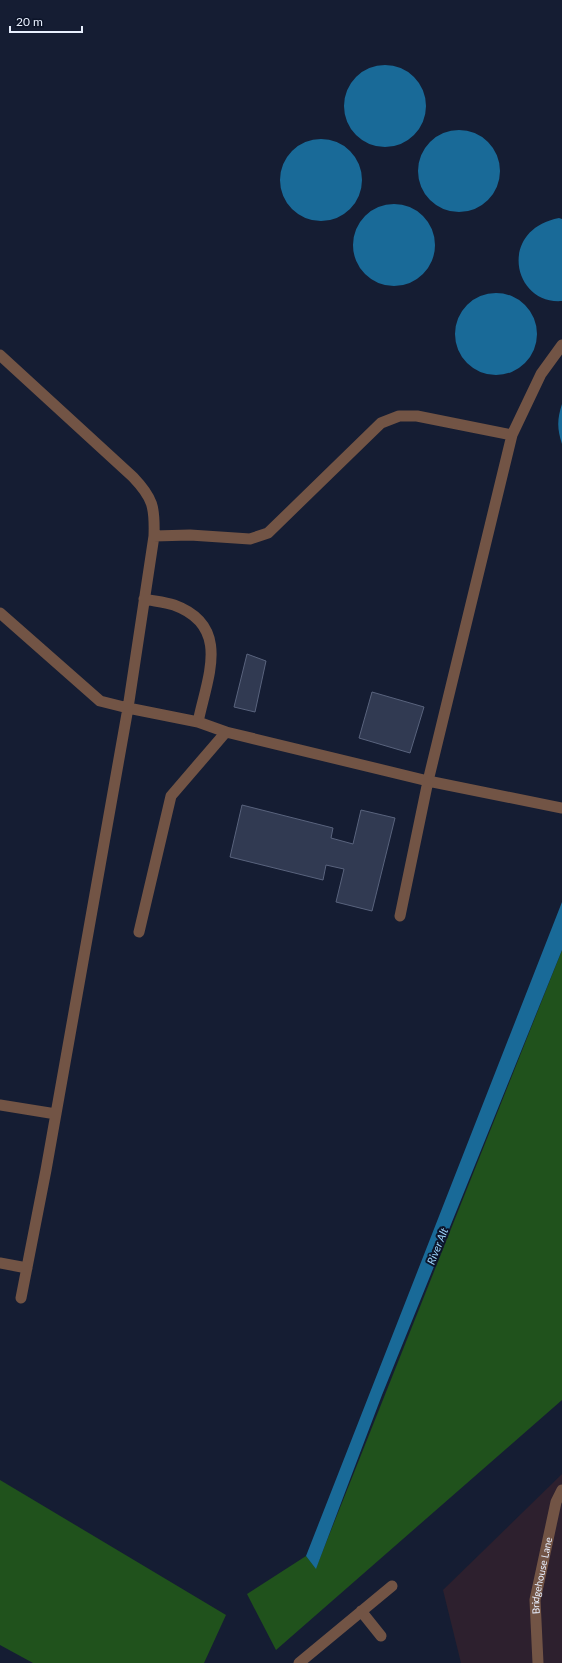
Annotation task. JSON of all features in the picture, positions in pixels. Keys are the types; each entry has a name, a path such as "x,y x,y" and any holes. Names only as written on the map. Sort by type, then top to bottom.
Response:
{"street":[{"path":"400,916 428,781 512,435 541,374 562,345"},
{"path":"0,355 148,492 155,513 154,536 128,708 56,1114 21,1298"},
{"path":"154,536 190,535 250,539 268,533 381,423 399,416 417,416 512,435"},
{"path":"144,599 174,605 197,618 208,632 213,652 198,722"},
{"path":"0,613 100,701 198,722 226,732 428,781 562,808"},
{"path":"139,932 171,796 226,732"},
{"path":"0,1105 56,1114"},
{"path":"0,1263 27,1268"},
{"name":"Bridgehouse Lane","path":"538,1663 535,1600 556,1502 562,1490"},
{"path":"299,1663 392,1586"},
{"path":"361,1611 381,1636"}],"shaded area":[{"path":"562,1474 562,1663 461,1663 443,1590"}],"green space":[{"path":"562,950 562,1400 276,1650 247,1594 306,1556 316,1568"},
{"path":"0,1480 226,1615 204,1663 33,1663 0,1645"}],"water":[{"path":"377,65 393,65 408,72 419,83 426,98 426,114 423,122 414,135 401,144 393,147 377,147 362,140 351,129 344,114 344,98 351,83 362,72"},
{"path":"451,130 467,130 482,137 493,148 500,163 500,179 497,187 488,200 475,209 467,212 451,212 436,205 425,194 418,179 418,163 425,148 436,137"},
{"path":"321,139 337,142 350,151 359,164 362,180 359,196 350,209 337,218 321,221 305,218 292,209 283,196 280,180 283,164 292,151 305,142"},
{"path":"394,204 410,207 423,216 432,229 435,245 432,261 423,274 410,283 394,286 378,283 365,274 356,261 353,245 356,229 365,216 378,207"},
{"path":"559,218 562,219 562,301 545,299 532,291 523,280 519,266 520,251 526,237 539,225"},
{"path":"488,293 504,293 519,300 530,311 537,326 537,342 534,350 525,363 512,372 504,375 488,375 473,368 462,357 455,342 455,326 462,311 473,300"},
{"path":"562,404 562,444 558,424"},
{"name":"River Alt","path":"562,902 562,950 382,1395 316,1569 306,1556"}],"building":[{"path":"247,654 266,661 255,712 234,707"},
{"path":"372,692 424,707 410,753 359,738"},
{"path":"242,805 333,828 331,838 353,844 361,810 395,818 372,911 336,902 344,869 326,865 323,880 230,857"}]}
